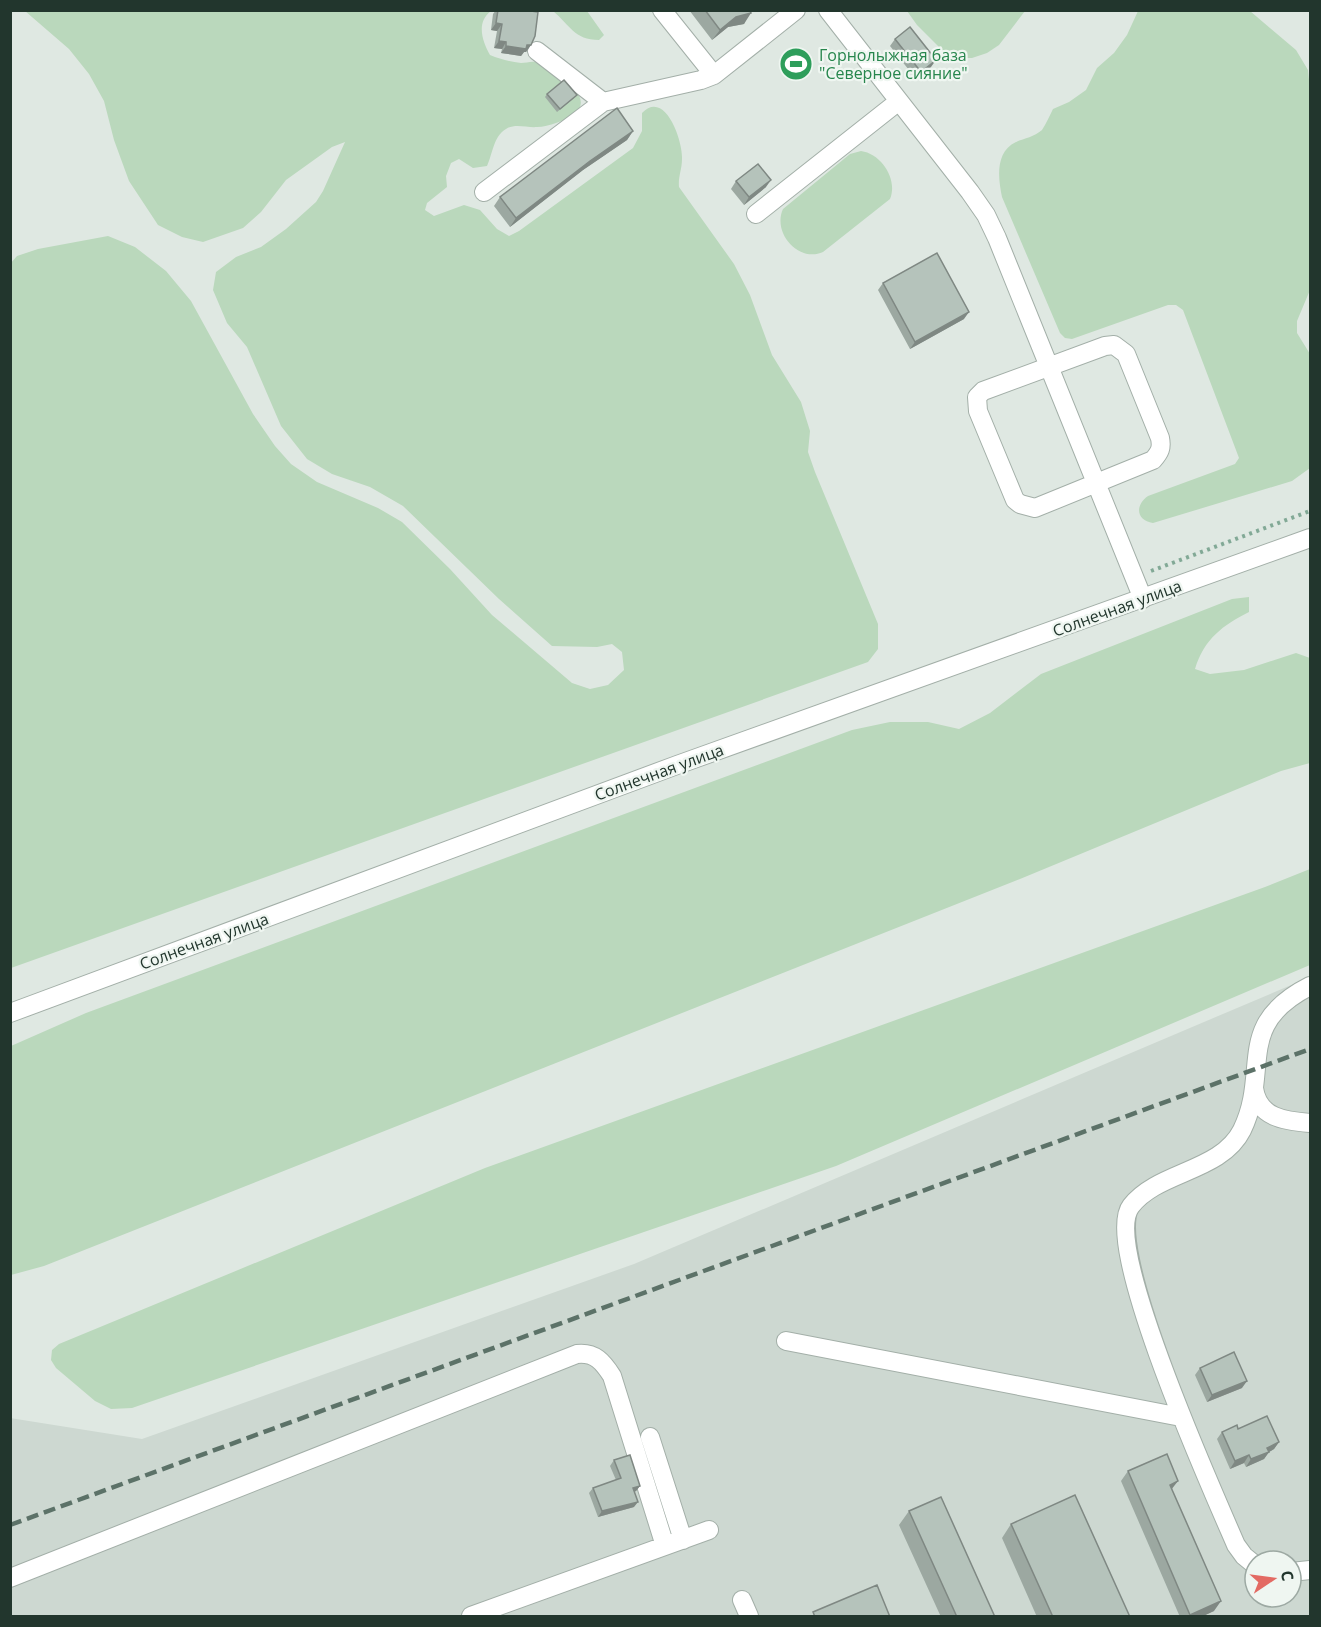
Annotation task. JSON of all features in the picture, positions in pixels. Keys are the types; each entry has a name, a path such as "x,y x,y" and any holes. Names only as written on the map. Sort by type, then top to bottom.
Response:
{"street":[{"path":"662,10 714,75"},
{"path":"484,192 603,102 714,75 796,10"},
{"path":"828,10 986,215 1143,599"},
{"path":"537,51 603,102"},
{"path":"756,214 899,101"},
{"path":"1114,345 1126,354 1160,438 1161,447 1153,460 1096,484 1035,508 1020,504 1015,500 978,411 977,397 983,391 1048,366 1114,345"},
{"name":"Солнечная улица","path":"10,1013 677,765 1311,538"},
{"path":"1243,1555 1236,1545 1181,1417 1130,1268 1125,1225 1129,1208 1141,1196 1207,1162 1230,1145 1239,1135 1245,1122 1254,1083 1259,1043 1267,1022 1295,993 1311,986"},
{"path":"1254,1083 1258,1103 1270,1114 1289,1122 1311,1123"},
{"path":"786,1341 1181,1417"},
{"path":"10,1578 577,1354 585,1353 595,1356 612,1376 665,1546"},
{"path":"650,1437 683,1540"},
{"path":"471,1617 709,1530"}],"path":[{"path":"1149,571 1311,511"}],"shaded area":[{"path":"1310,977 1310,1616 11,1616 10,1418 142,1439 634,1264"}],"green space":[{"path":"25,11 491,11 486,15 482,26 483,38 490,55 513,62 538,63 565,80 581,100 576,112 556,123 542,127 517,126 506,129 498,136 487,166 473,168 459,159 451,163 446,176 447,187 427,203 425,210 434,216 464,205 480,210 497,229 509,236 633,148 642,131 642,113 650,107 665,112 676,130 682,151 679,187 734,264 750,295 772,355 801,402 810,431 808,452 878,624 878,649 868,662 11,968 10,264 17,256 38,249 108,236 135,247 166,271 191,301 253,414 275,446 291,464 317,482 378,508 402,522 450,569 492,615 572,683 590,689 608,685 624,670 622,652 612,644 597,647 552,646 499,599 403,506 370,487 332,474 307,459 281,426 247,347 227,323 213,290 216,272 236,257 261,247 286,229 316,202 345,142 332,147 286,180 261,212 243,228 203,242 182,237 158,225 129,181 114,140 104,101 89,74 69,49"},
{"path":"553,11 587,11 604,35 599,40 578,35"},
{"path":"907,11 1025,11 999,45 987,53 972,58 956,58 944,52 917,25"},
{"path":"1138,11 1250,11 1296,50 1308,70 1310,89 1310,290 1297,321 1297,333 1310,354 1310,468 1292,481 1153,523 1144,519 1139,512 1141,504 1148,496 1235,464 1239,458 1183,310 1176,305 1168,305 1072,339 1065,338 1060,333 1002,197 999,174 1001,159 1009,146 1042,130 1053,109 1069,102 1086,90 1097,68 1114,53 1127,35"},
{"path":"861,151 869,153 882,162 892,184 890,199 823,252 814,254 797,250 784,236 781,227 783,209 850,154"},
{"path":"1249,597 1249,612 1231,622 1209,641 1195,669 1210,674 1244,670 1296,653 1310,658 1310,763 1281,771 1020,879 44,1266 11,1275 11,1046 86,1013 852,730 890,722 928,722 959,729 990,713 1041,674 1232,599"},
{"path":"1310,869 1310,965 836,1166 132,1408 111,1409 95,1401 56,1368 51,1360 52,1350 59,1344 485,1168"}],"building":[{"path":"498,10 538,12 535,36 531,45 527,45 526,49 506,46 506,42 499,41 502,24 496,23"},
{"path":"705,10 750,10 751,13 736,17 720,30"},
{"path":"910,27 936,60 921,72 895,39"},
{"path":"564,80 577,95 560,109 547,94"},
{"path":"617,108 633,131 516,218 500,197"},
{"path":"758,164 771,180 749,197 736,181"},
{"path":"937,253 969,312 915,342 883,283"},
{"path":"1234,1352 1247,1381 1212,1395 1200,1368"},
{"path":"1267,1416 1279,1442 1267,1448 1269,1452 1251,1459 1249,1455 1235,1461 1222,1432 1237,1425 1238,1429"},
{"path":"1167,1454 1178,1481 1170,1485 1221,1601 1190,1615 1128,1471"},
{"path":"630,1455 640,1486 633,1488 638,1502 602,1511 593,1488 621,1478 614,1460"},
{"path":"1075,1495 1130,1617 1053,1617 1011,1524"},
{"path":"941,1497 995,1617 957,1617 909,1511"},
{"path":"877,1585 890,1617 815,1617 813,1612"}],"railway":[{"path":"10,1525 1310,1049"}],"place":[{"name":"Горнолыжная база \"Северное сияние\"","path":"796,64"}]}
